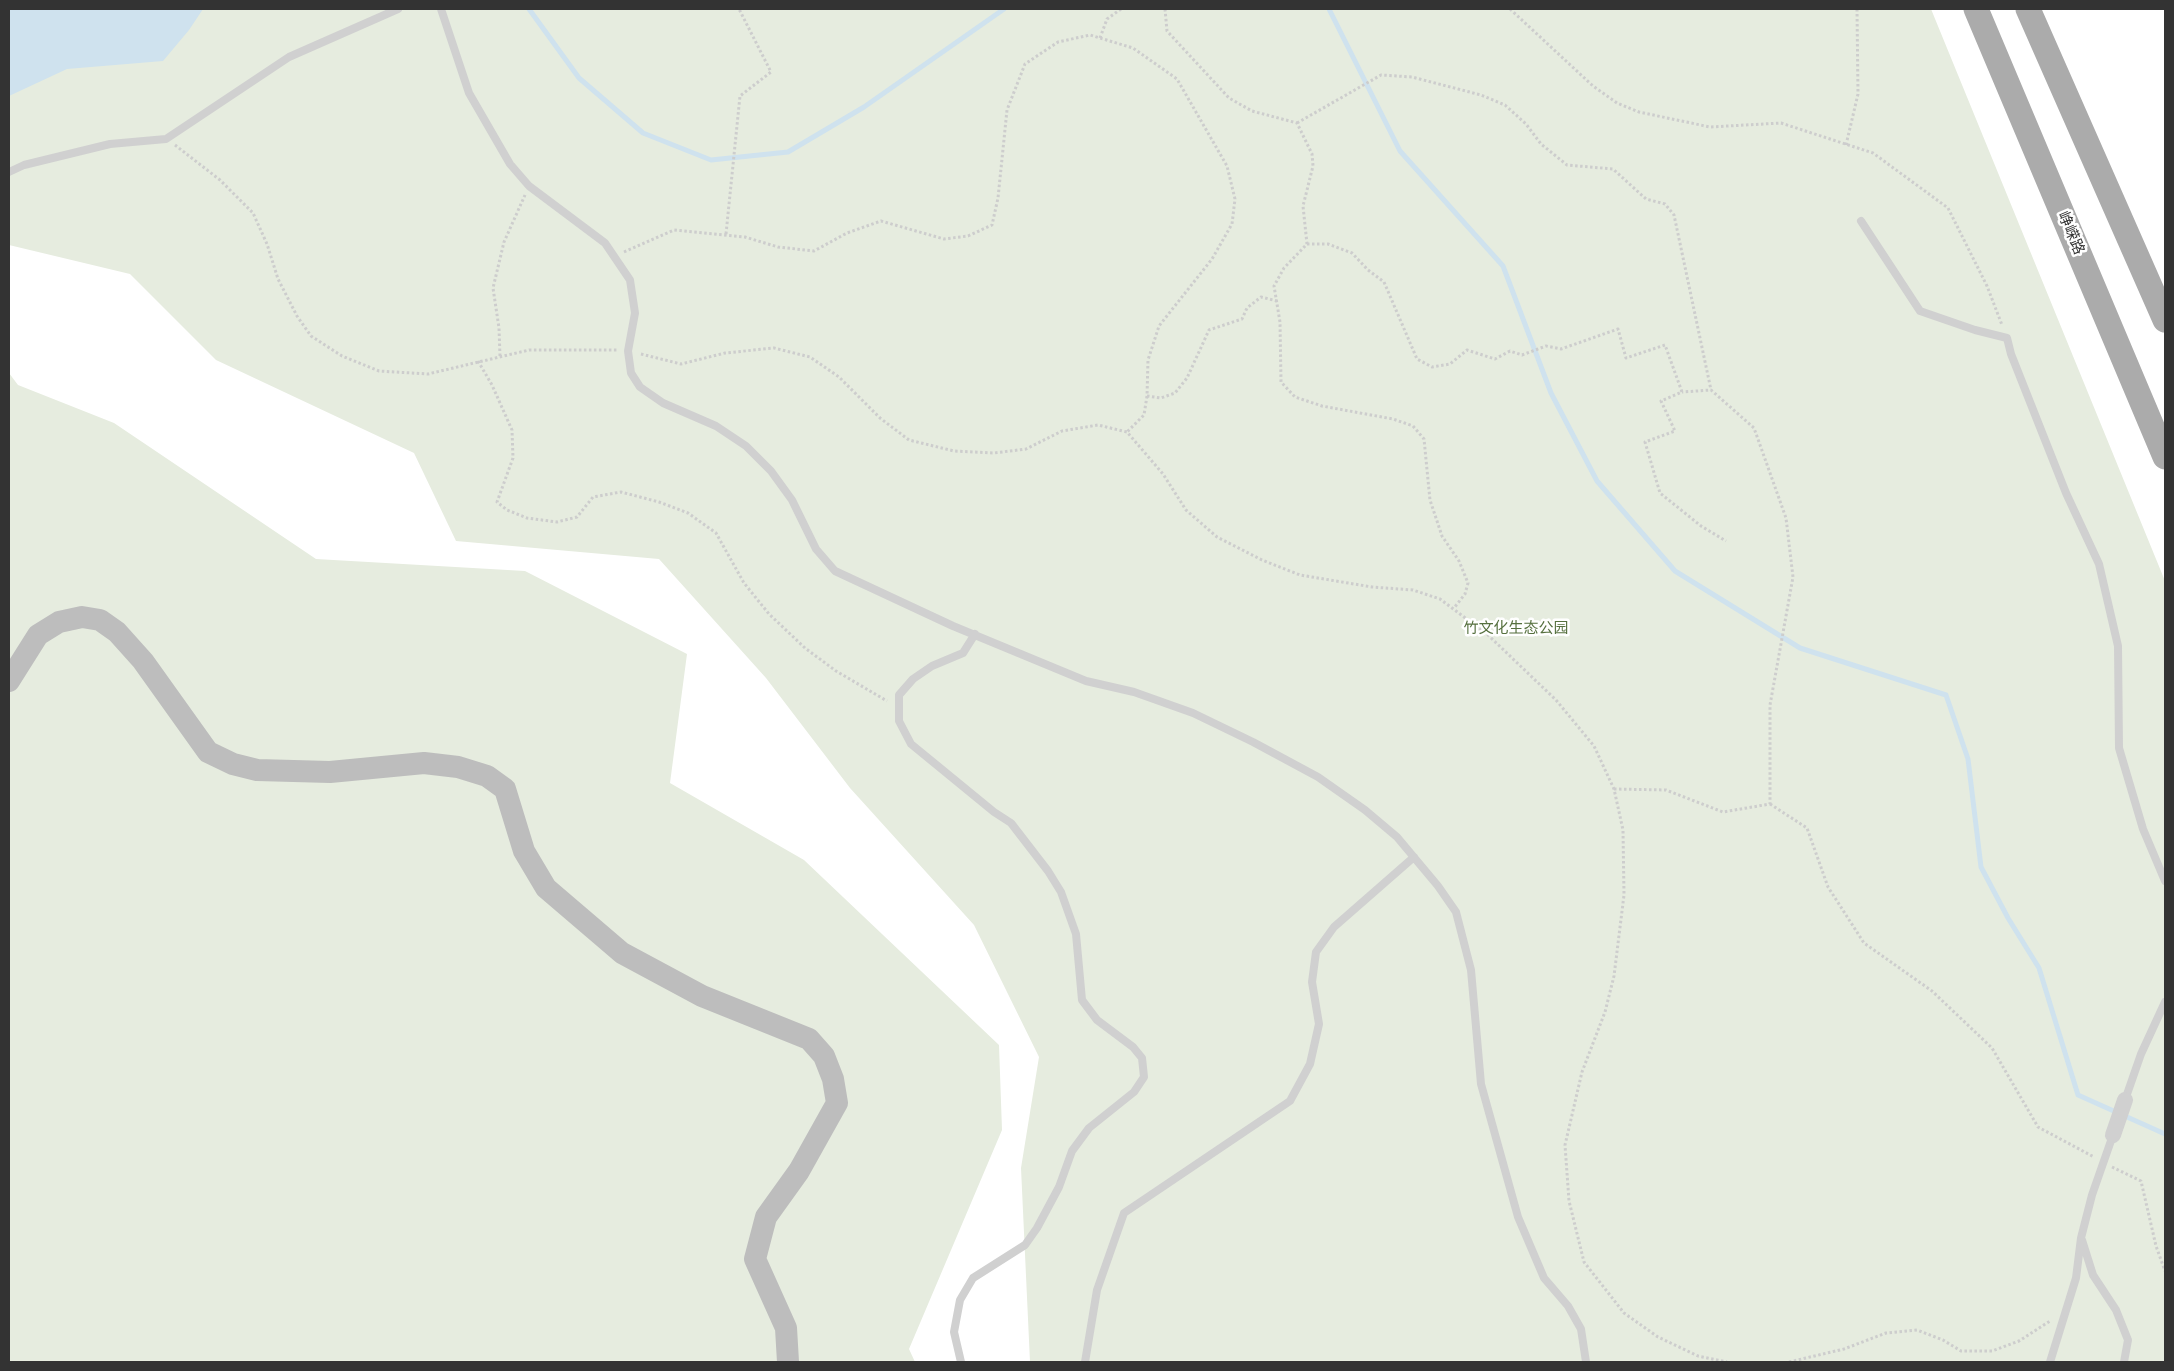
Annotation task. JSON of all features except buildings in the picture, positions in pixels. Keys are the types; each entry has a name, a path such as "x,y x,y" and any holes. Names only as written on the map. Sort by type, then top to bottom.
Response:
{"main road":[{"name":"峥嵘路","path":"1976,9 2165,457"},
{"path":"2028,9 2165,320"}],"street":[{"path":"9,681 38,635 59,622 82,617 100,620 117,632 143,661 208,752 233,764 273,772 330,772 424,763 458,767 486,776 505,789 524,852 546,888 622,953 702,996 809,1039 824,1056 833,1079 837,1103 799,1171 766,1217 755,1259 786,1328 788,1362"},
{"path":"2113,1135 2125,1100"}],"lane":[{"path":"9,172 24,165 110,144 166,139 289,57 398,9"},
{"path":"441,9 469,93 510,164 529,186 605,243 630,280 635,313 628,351 631,373 640,387 663,403 723,431 746,446 771,471 792,500 816,549 835,571 953,626 1086,681 1134,692 1193,713 1253,742 1318,777 1365,810 1397,837 1414,857 1456,912 1471,970 1481,1084 1518,1217 1544,1278 1568,1306 1580,1329 1586,1362"},
{"path":"1861,221 1920,311 1975,330 2007,338 2011,354 2066,492 2099,564 2118,646 2119,748 2143,829 2165,881"},
{"path":"961,1362 954,1332 960,1300 973,1278 1024,1244 1037,1228 1059,1187 1072,1151 1089,1128 1134,1092 1144,1077 1142,1058 1133,1046 1097,1020 1082,1000 1076,934 1061,892 1048,871 1012,823 994,812 911,744 899,722 899,695 913,678 932,666 963,654 975,634"},
{"path":"1085,1362 1097,1290 1124,1213 1290,1101 1310,1064 1319,1024 1312,982 1316,952 1334,927 1414,857"},
{"path":"2125,1100 2141,1054 2165,1002"},
{"path":"2050,1362 2076,1278 2081,1238 2092,1194 2113,1135"},
{"path":"2081,1238 2093,1275 2116,1310 2128,1340 2124,1362"}],"path":[{"path":"726,235 740,96 771,72 739,9"},
{"path":"742,13 744,9"},
{"path":"1100,38 1107,19 1121,9"},
{"path":"1165,9 1167,31 1230,98 1252,111 1297,123 1381,75 1412,77 1482,95 1505,105 1526,124 1541,144 1567,165 1613,169 1646,200 1664,204 1674,215 1711,390 1754,428 1786,518 1793,577 1770,705 1770,804"},
{"path":"1510,9 1587,81 1624,106 1639,112 1710,127 1781,123 1872,153 1948,208 1987,286 2007,338"},
{"path":"1846,145 1858,94 1857,9"},
{"path":"613,256 636,248 674,230 745,237 778,247 814,251 847,233 881,221 944,239 968,236 992,225 998,198 1007,110 1025,64 1058,42 1090,35 1133,48 1177,80 1227,166 1235,199 1232,224 1212,259 1158,326 1148,360 1147,396 1144,415 1126,432"},
{"path":"1297,123 1312,160 1303,206 1307,244"},
{"path":"166,139 220,180 253,213 267,244 278,279 297,316 312,336 342,356 380,371 428,374 529,350 628,351 681,364 725,353 774,348 810,357 839,377 880,418 908,440 954,451 994,453 1026,449 1062,431 1098,425 1126,432 1163,474 1186,510 1217,537 1262,560 1300,575 1372,587 1413,590 1440,599 1454,608 1488,635 1556,700 1594,746 1614,789 1624,830 1624,895 1614,976 1605,1012 1582,1072 1566,1145 1569,1200 1584,1262 1624,1312 1658,1337 1698,1356 1728,1362"},
{"path":"500,356 499,328 493,288 504,242 529,186"},
{"path":"1454,608 1465,594 1468,583 1459,561 1442,536 1430,500 1424,439 1413,426 1393,419 1322,406 1296,397 1281,382 1280,322 1274,286 1284,268 1307,244 1328,244 1352,253 1368,270 1384,282 1416,359 1432,367 1450,364 1467,350 1495,359 1510,351 1524,354 1546,346 1560,349 1618,329 1626,358 1665,345 1682,392"},
{"path":"1147,396 1161,398 1175,393 1188,378 1210,330 1242,319 1247,308 1261,297 1277,301"},
{"path":"478,361 492,385 512,430 513,458 497,502 507,510 527,518 557,522 577,517 593,498 621,492 659,502 688,513 716,533 744,583 768,614 804,648 852,681 899,707"},
{"path":"1711,390 1682,392 1661,401 1675,431 1645,442 1660,493 1700,526 1726,540"},
{"path":"1614,789 1666,790 1723,812 1770,804 1807,828 1828,887 1864,943 1932,991 1992,1048 2038,1127 2141,1181 2156,1246 2165,1270"},
{"path":"1789,1362 1844,1349 1886,1333 1917,1330 1943,1340 1961,1351 1992,1351 2019,1341 2066,1309"}],"green space":[{"name":"竹文化生态公园","path":"9,9 1931,9 2165,581 2165,1362 1030,1362 1021,1168 1039,1057 974,925 850,788 766,678 659,559 456,541 414,453 216,360 130,274 9,245"},
{"path":"9,373 18,385 114,423 316,559 525,571 687,654 670,783 804,860 999,1045 1002,1130 909,1349 915,1362 9,1362"}],"water":[{"path":"9,9 203,9 189,30 163,61 67,69 9,96"}],"waterway":[{"path":"529,9 579,78 643,133 711,160 788,152 864,107 1004,9"},
{"path":"1329,9 1400,151 1503,266 1551,393 1597,481 1675,571 1800,648 1946,695 1968,759 1981,867 2008,918 2039,968 2078,1095 2165,1134"}]}
